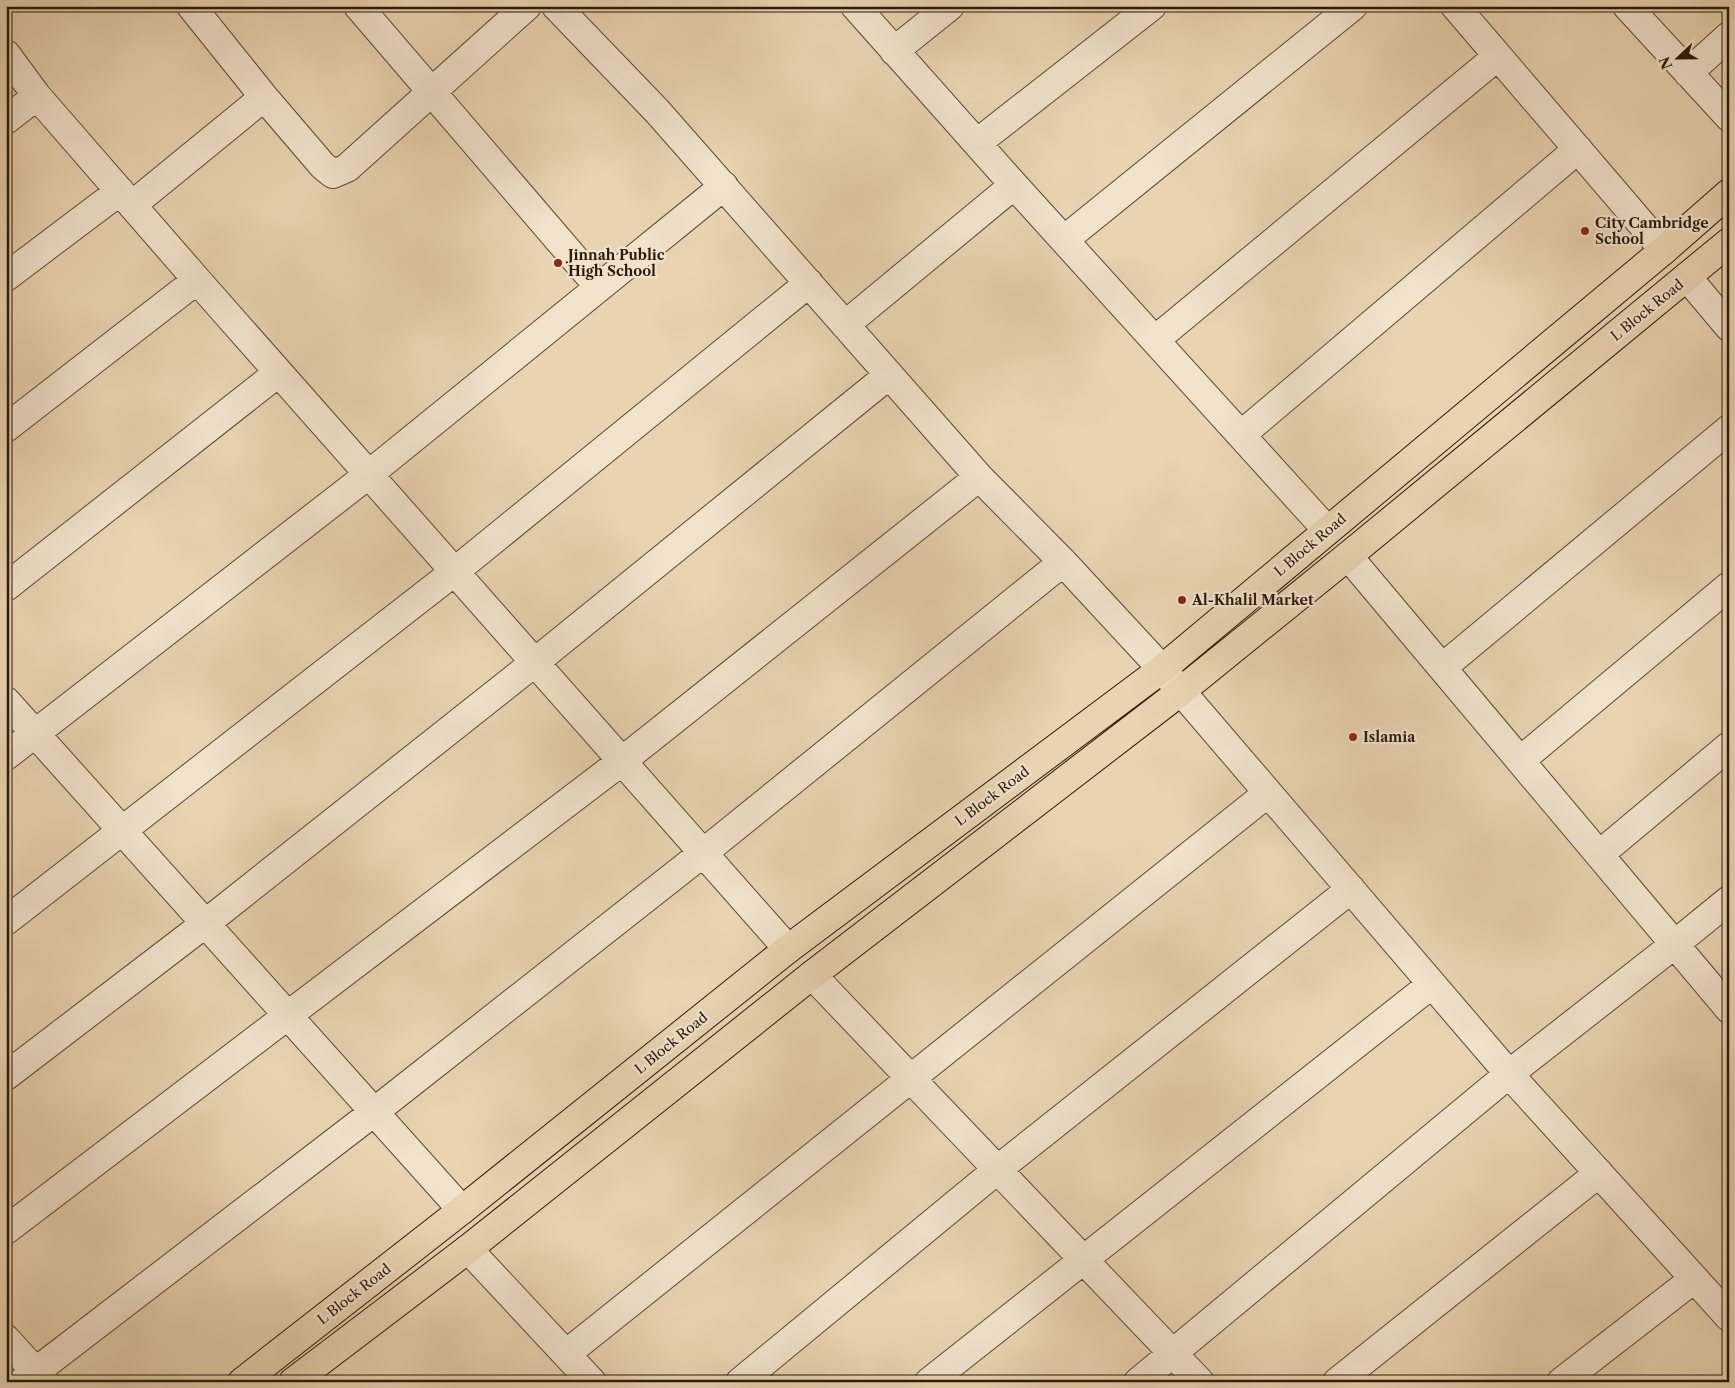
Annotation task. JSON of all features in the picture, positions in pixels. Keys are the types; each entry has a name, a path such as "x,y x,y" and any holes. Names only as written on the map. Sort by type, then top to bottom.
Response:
{"main road":[{"name":"L Block Road","path":"242,1382 462,1210 788,949 1162,669 1664,250 1729,193"},
{"name":"L Block Road","path":"293,1382 468,1249 812,975 1180,692 1729,242"}],"street":[{"path":"191,6 264,97 332,174 347,168 527,6"},
{"path":"358,6 599,287"},
{"path":"556,6 657,111 979,477 1063,562 1162,669 1509,1074 1729,1317"},
{"path":"855,6 1014,185 1327,530"},
{"path":"894,51 950,6"},
{"path":"977,143 1152,6"},
{"path":"1064,240 1353,6"},
{"path":"1455,6 1664,250"},
{"path":"1627,6 1729,116"},
{"path":"1688,73 1729,36"},
{"path":"6,54 37,96 278,373 788,949"},
{"path":"1155,340 1498,56"},
{"path":"6,120 37,96"},
{"path":"6,277 126,198 264,97"},
{"path":"1241,435 1578,149"},
{"path":"845,325 1014,185"},
{"path":"6,756 368,475 724,186"},
{"path":"1687,276 1729,326"},
{"path":"6,428 197,280"},
{"path":"6,921 454,572 809,283"},
{"path":"6,587 278,373"},
{"path":"6,1076 206,924 534,663 889,375"},
{"path":"1443,667 1729,429"},
{"path":"6,1230 622,762 979,477"},
{"path":"1348,556 1729,1009"},
{"path":"6,1339 34,1378 703,853 1063,562"},
{"path":"1520,760 1729,586"},
{"path":"6,701 462,1210"},
{"path":"1600,854 1729,746"},
{"path":"566,1354 1268,793"},
{"path":"740,1382 997,1170 1351,889"},
{"path":"1138,1382 1509,1074 1729,900"},
{"path":"812,975 1200,1382"},
{"path":"929,1382 1432,984"},
{"path":"1337,1382 1599,1173"},
{"path":"468,1249 592,1382"},
{"path":"1561,1382 1694,1279"}],"place":[{"name":"City Cambridge School","path":"1585,231"},
{"name":"Jinnah Public High School","path":"558,263"},
{"name":"Al-Khalil Market","path":"1182,600"},
{"name":"Islamia","path":"1353,737"}]}
